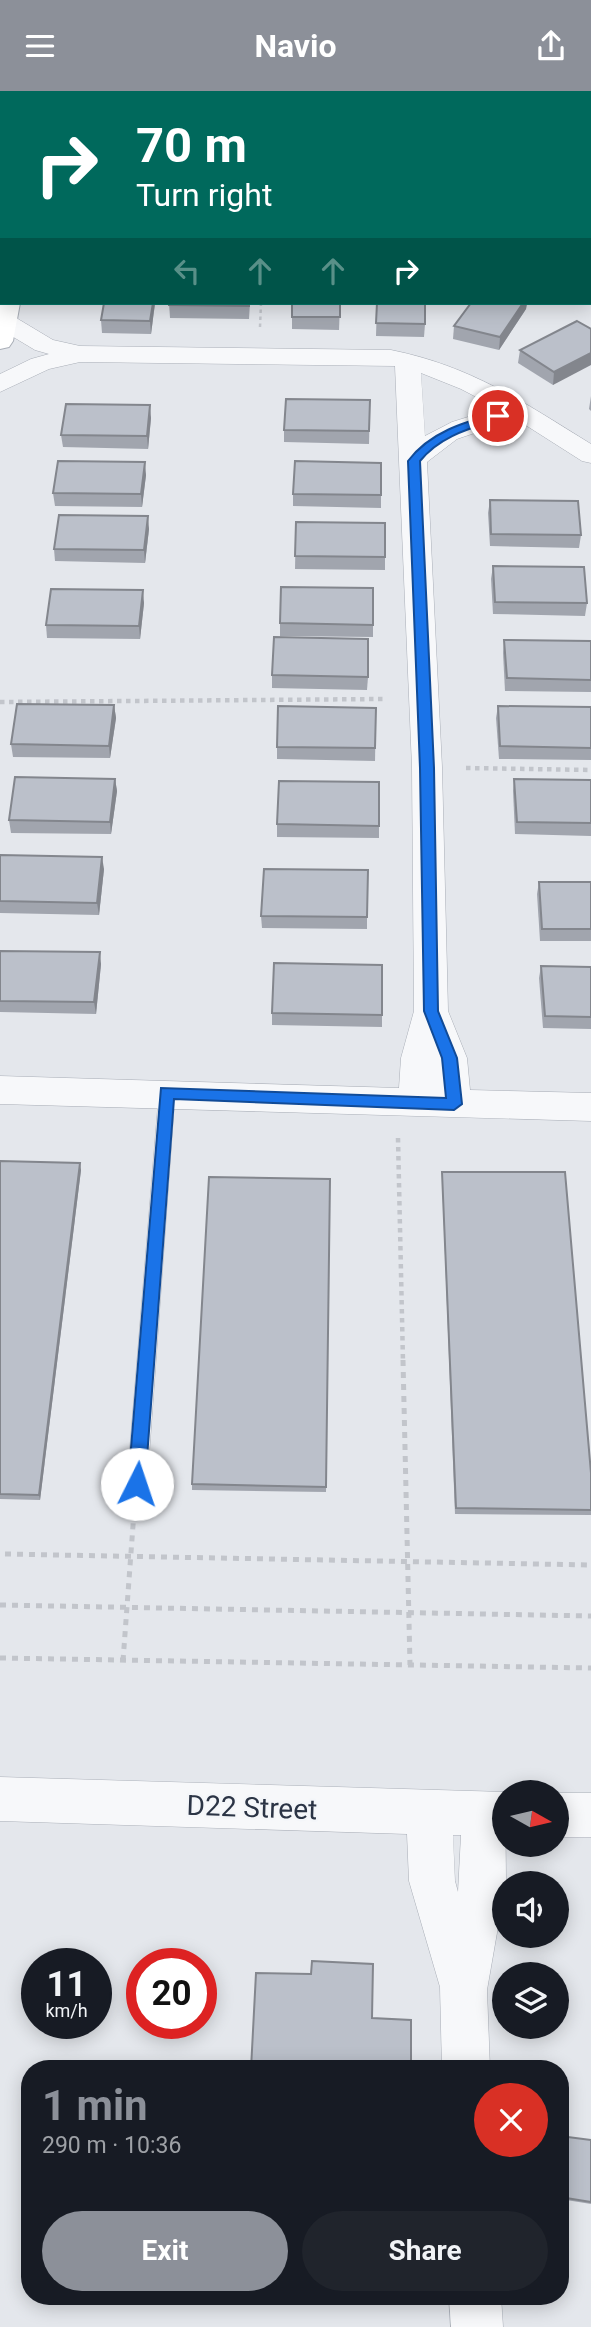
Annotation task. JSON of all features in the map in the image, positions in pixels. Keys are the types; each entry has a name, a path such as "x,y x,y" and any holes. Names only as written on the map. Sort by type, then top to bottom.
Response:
{"street":[{"path":"4,322 44,345 80,354 374,357 407,361 454,374 591,455"},
{"path":"0,384 40,364 80,354"},
{"path":"407,361 427,768 431,1011 407,1103"},
{"path":"414,461 425,448 459,428 517,411"},
{"path":"431,1011 450,1058 454,1104"},
{"path":"0,1090 591,1107"},
{"name":"D22 Street","path":"0,1799 492,1814"},
{"path":"429,1812 429,1862 435,1897 463,1990"},
{"path":"569,1815 591,1815"},
{"path":"466,2060 463,1990 492,1826"},
{"path":"476,2305 477,2327"}],"lane":[{"path":"137,1484 167,1093"}],"path":[{"path":"0,702 424,699"},
{"path":"427,768 591,770"},
{"path":"407,1103 407,1562 410,1665"},
{"path":"123,1661 137,1484"},
{"path":"5,1555 591,1565"},
{"path":"0,1605 591,1616"},
{"path":"0,1658 591,1668"}],"building":[{"path":"104,305 153,305 150,321 101,320"},
{"path":"169,305 249,305 249,306"},
{"path":"292,305 340,305 340,317 292,317"},
{"path":"377,305 425,305 425,324 376,323"},
{"path":"470,305 522,305 500,337 454,326"},
{"path":"577,321 591,329 591,353 554,372 520,350"},
{"path":"286,399 370,400 369,431 284,430"},
{"path":"66,404 150,405 147,436 61,435"},
{"path":"58,461 145,462 141,494 53,493"},
{"path":"295,461 381,463 381,495 293,494"},
{"path":"490,500 578,501 581,535 491,534"},
{"path":"59,515 148,516 144,550 54,549"},
{"path":"296,522 385,523 385,557 295,556"},
{"path":"493,566 584,567 587,603 495,602"},
{"path":"281,587 373,588 373,625 280,623"},
{"path":"51,589 143,590 139,626 46,625"},
{"path":"274,637 368,639 368,677 272,675"},
{"path":"504,640 591,641 591,680 507,678"},
{"path":"17,704 114,705 109,746 11,744"},
{"path":"278,706 376,708 375,748 277,747"},
{"path":"498,706 591,707 591,748 500,746"},
{"path":"15,777 115,779 110,822 9,820"},
{"path":"514,779 591,780 591,823 517,822"},
{"path":"279,781 379,782 379,826 277,824"},
{"path":"0,855 102,857 97,903 0,901"},
{"path":"264,869 368,870 367,917 261,916"},
{"path":"539,882 591,882 591,929 542,929"},
{"path":"0,951 100,952 94,1002 0,1001"},
{"path":"274,963 382,965 382,1015 272,1013"},
{"path":"541,966 591,967 591,1017 545,1016"},
{"path":"0,1161 80,1163 39,1495 0,1494"},
{"path":"442,1172 565,1172 591,1473 591,1510 456,1508"},
{"path":"209,1177 330,1179 326,1487 192,1484"},
{"path":"312,1961 373,1964 372,2018 411,2020 411,2060 251,2060 256,1973 311,1974"},
{"path":"569,2137 591,2140 591,2202 569,2198"}],"route":[{"path":"137,1484 167,1093 454,1104 450,1058 431,1011 427,768 414,461 440,437 498,416"}]}
